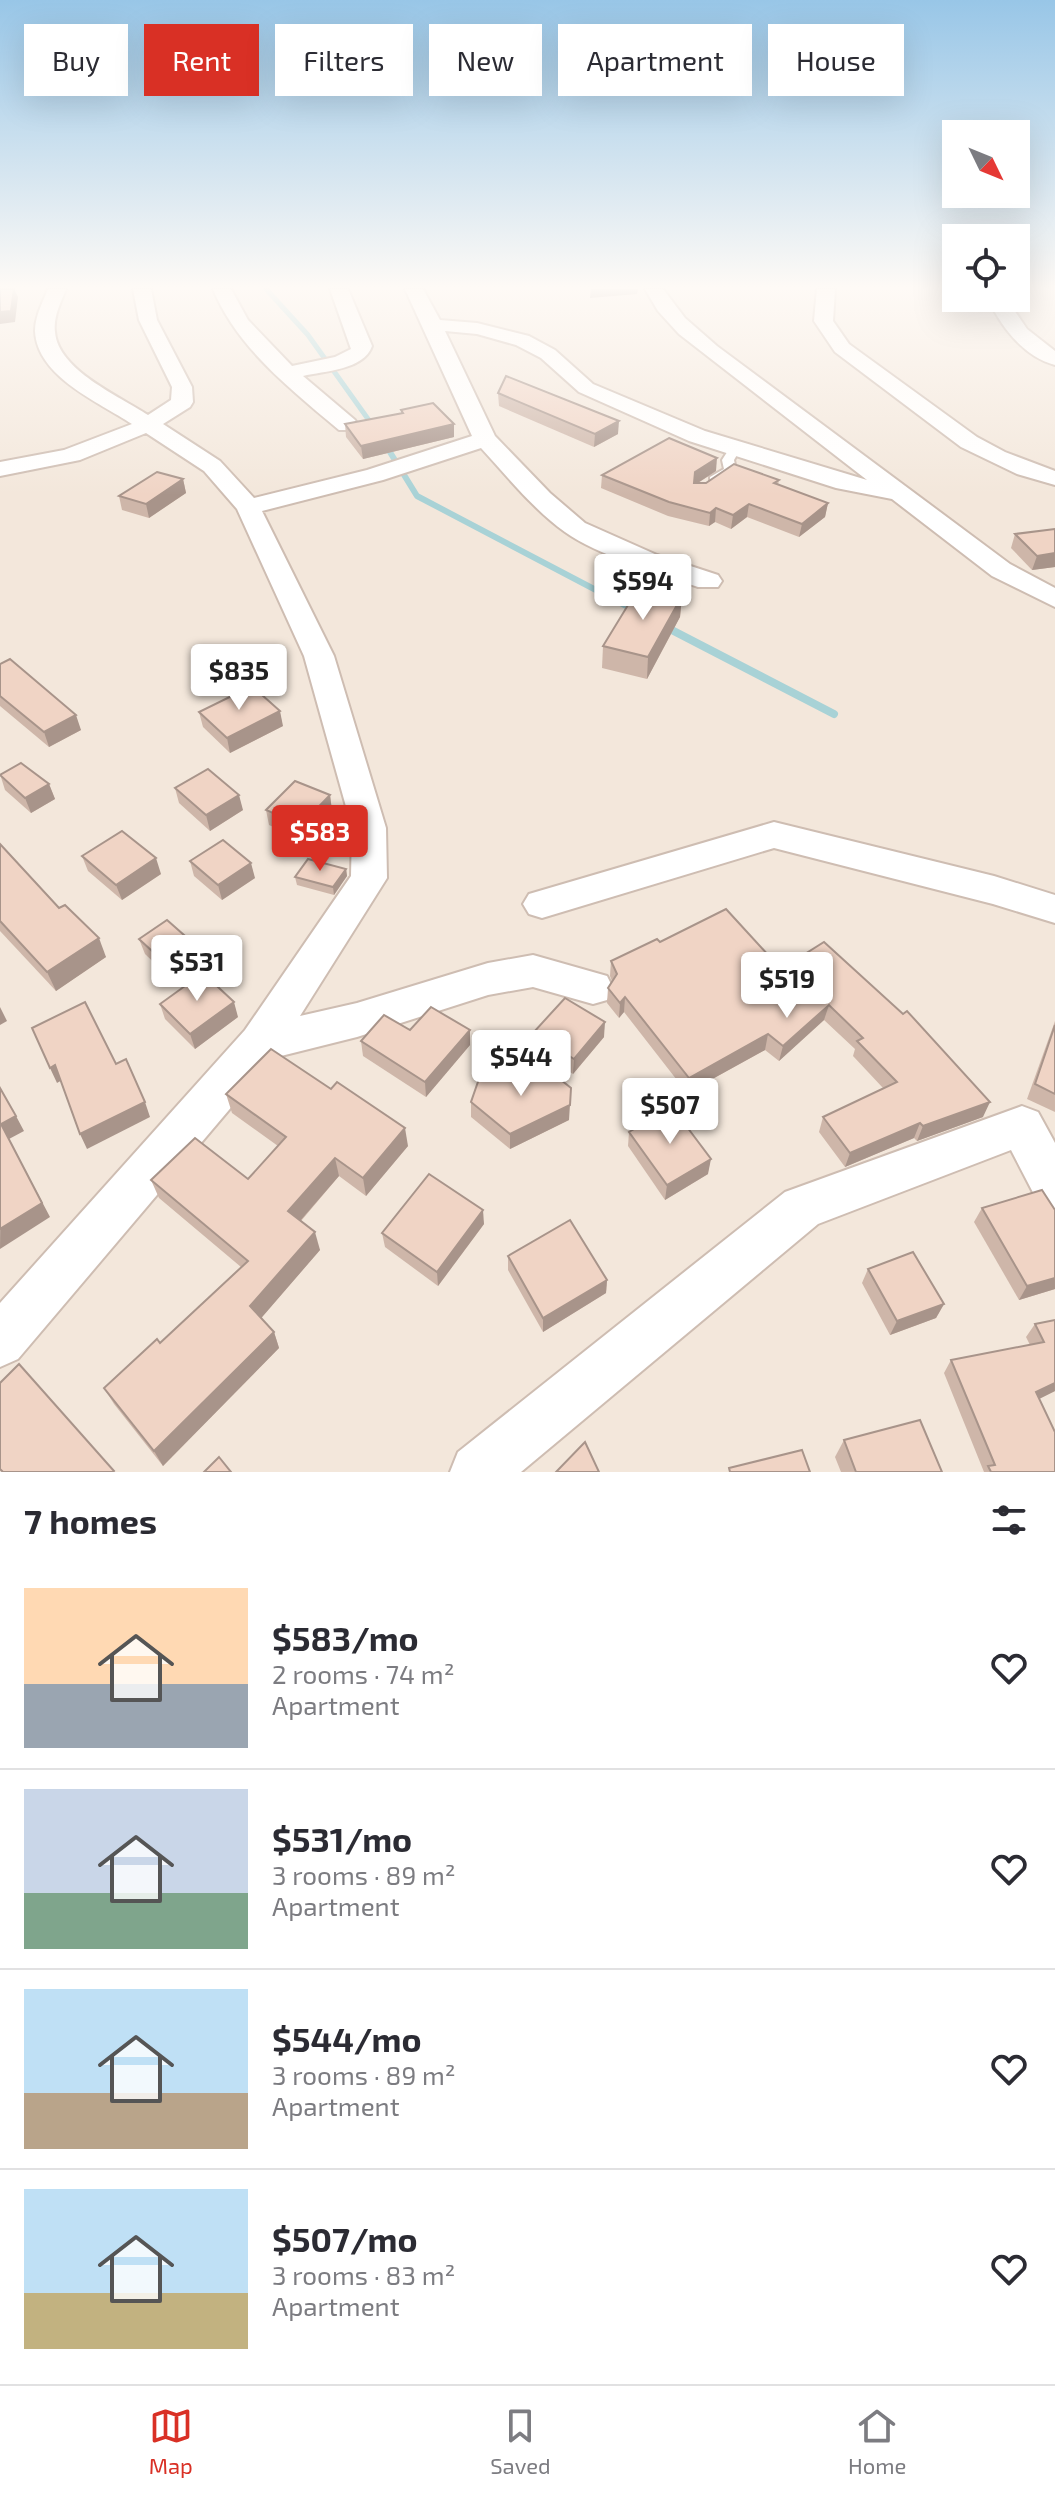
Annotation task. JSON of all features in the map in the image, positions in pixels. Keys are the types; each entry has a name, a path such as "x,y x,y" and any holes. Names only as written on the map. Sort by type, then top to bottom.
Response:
{"street":[{"path":"0,1341 260,1043 369,878 369,828 319,656 248,507 212,466 84,385 65,371 54,358"},
{"path":"0,469 54,461 93,449 182,402 182,387 167,358"},
{"path":"273,358 286,373 347,425"},
{"path":"286,373 349,358"},
{"path":"448,358 485,439 541,498 576,528 648,561 708,581"},
{"path":"553,358 586,388 697,436 844,483 899,493"},
{"path":"721,358 1001,570 1055,599"},
{"path":"855,358 971,443 1013,466 1055,478"},
{"path":"248,507 375,475 485,439"},
{"path":"542,904 774,835 994,890 1055,909"},
{"path":"260,1043 357,1020 488,979 533,971 593,988"},
{"path":"478,1472 802,1208 1022,1126 1055,1188"}],"lane":[{"path":"699,491 730,470 728,460 735,448"}],"shaded area":[{"path":"0,358 1055,358 1055,1472 0,1472"}],"building":[{"path":"506,376 619,421 595,434 498,393"},
{"path":"433,403 454,424 361,446 345,424 403,413 401,410"},
{"path":"669,438 717,458 695,472 694,483 706,483 734,464 779,480 774,483 828,503 802,524 749,504 733,515 716,508 710,513 669,502 602,475"},
{"path":"157,472 183,479 146,504 119,496"},
{"path":"1055,529 1055,553 1037,556 1015,534"},
{"path":"639,587 682,596 648,657 603,646"},
{"path":"10,659 76,715 44,732 0,696 0,664"},
{"path":"252,686 280,711 227,738 199,712"},
{"path":"21,763 49,784 25,798 0,775"},
{"path":"208,769 239,795 206,815 175,788"},
{"path":"295,781 330,795 301,825 266,810"},
{"path":"122,831 156,858 116,885 82,856"},
{"path":"223,840 251,863 218,885 190,861"},
{"path":"0,844 59,908 65,905 99,938 47,972 0,921"},
{"path":"308,859 346,869 333,887 295,877"},
{"path":"726,909 781,969 824,942 903,1014 907,1011 990,1102 923,1126 920,1123 850,1153 823,1117 897,1082 857,1041 863,1038 829,1005 783,1046 768,1034 689,1078 625,997 620,1003 608,988 617,974 611,961 657,939 660,942"},
{"path":"167,920 193,943 165,963 139,939"},
{"path":"203,973 234,1002 190,1034 160,1004"},
{"path":"565,998 605,1022 574,1059 533,1033"},
{"path":"85,1002 116,1064 126,1059 145,1102 80,1134 55,1065 50,1068 32,1028"},
{"path":"431,1007 470,1030 425,1082 361,1041 384,1015 410,1030"},
{"path":"1055,1025 1055,1094 1035,1084"},
{"path":"271,1049 331,1089 337,1082 405,1128 363,1178 335,1158 288,1211 315,1232 250,1306 274,1332 154,1451 104,1388 157,1339 160,1343 248,1261 151,1180 195,1138 248,1179 286,1137 226,1094"},
{"path":"551,1072 571,1088 570,1105 510,1134 471,1102 480,1076"},
{"path":"0,1088 16,1116 1,1124 42,1203 0,1229"},
{"path":"672,1107 711,1159 667,1185 629,1132"},
{"path":"429,1174 483,1210 437,1272 382,1233"},
{"path":"1042,1190 1055,1210 1055,1278 1027,1286 982,1208"},
{"path":"570,1220 607,1280 543,1318 508,1256"},
{"path":"913,1252 944,1304 897,1321 868,1269"},
{"path":"1055,1320 1055,1383 1036,1392 1055,1432 1055,1472 991,1472 988,1466 995,1465 951,1360 1044,1342 1035,1324"},
{"path":"19,1364 113,1472 3,1472 0,1469 0,1383"},
{"path":"920,1420 942,1472 856,1472 844,1440"},
{"path":"585,1442 599,1472 556,1472"},
{"path":"802,1450 810,1472 730,1472 729,1468"},
{"path":"219,1457 231,1472 204,1472"}],"waterway":[{"path":"324,358 373,426"},
{"path":"385,444 417,496 634,610"},
{"path":"664,626 834,714"}]}
